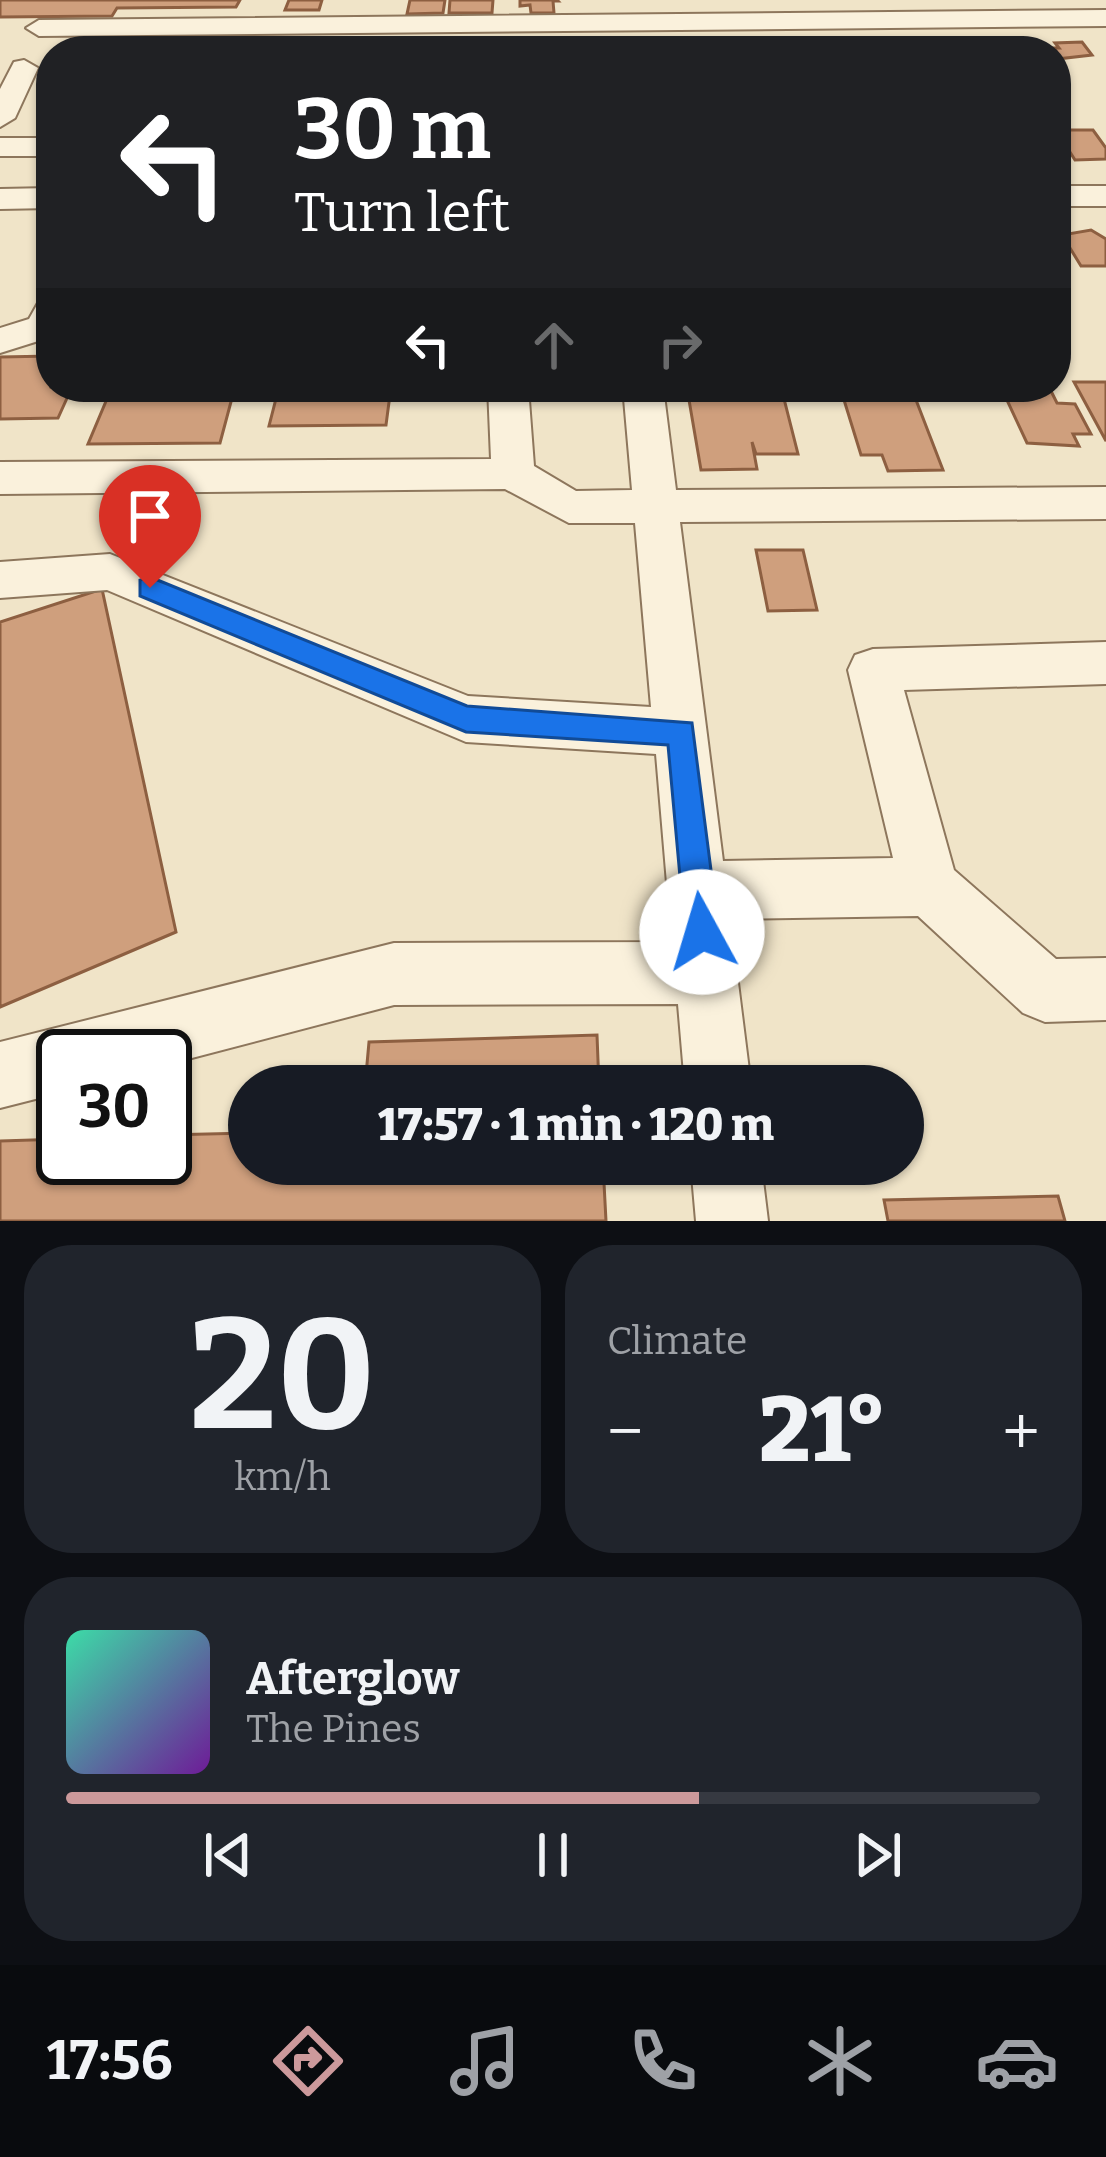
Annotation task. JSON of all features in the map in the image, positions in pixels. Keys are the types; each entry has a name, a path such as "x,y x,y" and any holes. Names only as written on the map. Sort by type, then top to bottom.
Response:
{"street":[{"path":"39,28 253,12 1106,18"},
{"path":"11,110 25,68"},
{"path":"0,147 36,147"},
{"path":"1071,196 1106,196"},
{"path":"0,200 36,199"},
{"path":"0,341 36,330"},
{"path":"509,402 513,474"},
{"path":"645,402 716,1065"},
{"path":"0,478 513,474 569,507 1106,503"},
{"path":"0,580 110,572 466,719 682,732"},
{"path":"1106,663 873,670 929,887 1045,991 1106,989"},
{"path":"698,890 929,887"},
{"path":"179,1029 394,974 706,973"},
{"path":"0,1075 36,1066"},
{"path":"728,1185 732,1221"}],"building":[{"path":"0,0 240,0 236,7 117,8 112,16 0,17"},
{"path":"289,0 322,0 319,10 285,10"},
{"path":"410,0 445,0 443,13 407,14"},
{"path":"450,0 493,0 492,13 449,13"},
{"path":"520,0 558,1 553,1 554,13 531,13 530,5 520,6"},
{"path":"1071,42 1082,42 1092,55 1071,57"},
{"path":"1071,130 1093,130 1106,148 1106,159 1075,160"},
{"path":"1091,230 1106,239 1106,266 1081,266 1071,250 1071,233"},
{"path":"36,356 36,402 65,402 58,418 0,419 0,357"},
{"path":"1074,382 1106,382 1106,441"},
{"path":"106,402 231,402 220,443 88,444"},
{"path":"275,402 389,402 386,425 269,426"},
{"path":"689,402 785,402 798,454 756,454 752,442 757,469 701,470"},
{"path":"845,402 917,402 943,470 888,471 882,455 861,455"},
{"path":"1008,402 1075,404 1091,434 1073,434 1079,446 1027,443"},
{"path":"756,550 803,550 817,610 768,611"},
{"path":"102,589 176,932 0,1007 0,622"},
{"path":"597,1035 598,1065 367,1065 369,1042"},
{"path":"192,1134 228,1134 228,1185 604,1185 606,1221 0,1221 0,1141 36,1140 36,1185 192,1185"},
{"path":"1058,1196 1065,1221 888,1221 884,1200"}],"route":[{"path":"150,588 466,719 682,732 702,932"}]}
